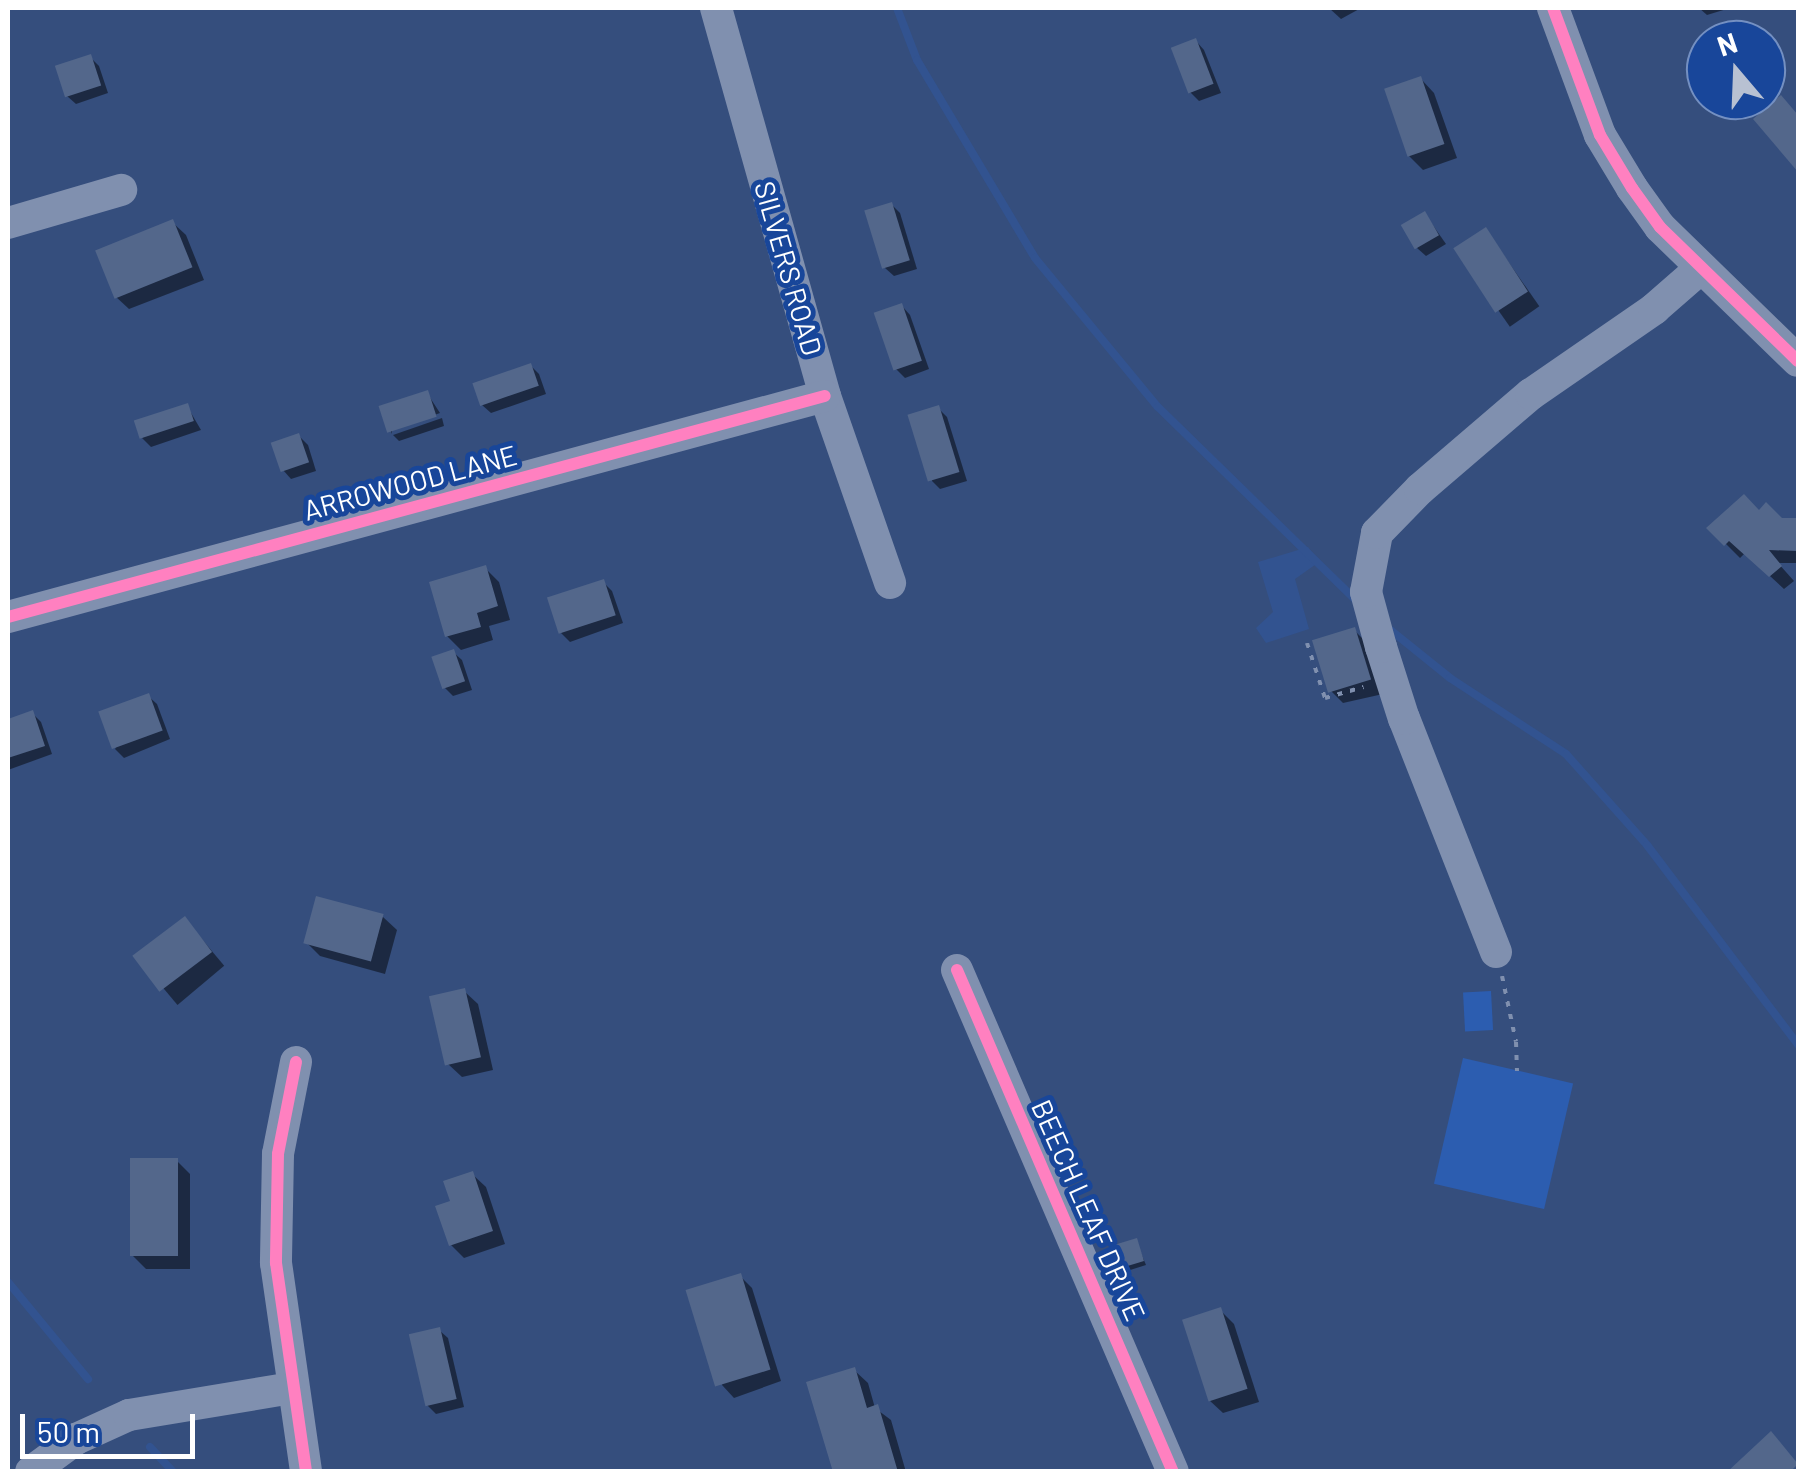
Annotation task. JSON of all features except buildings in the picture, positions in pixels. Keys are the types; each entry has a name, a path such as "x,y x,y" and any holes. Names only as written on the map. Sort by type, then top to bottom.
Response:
{"street":[{"name":"SILVERS ROAD","path":"716,8 825,396 890,583"},
{"path":"1553,8 1600,135 1660,227 1798,361"},
{"path":"8,223 121,190"},
{"path":"1496,952 1404,720 1381,647 1366,592 1377,533 1432,478 1531,394 1654,309 1701,268"},
{"name":"ARROWOOD LANE","path":"8,616 825,396"},
{"name":"BEECH LEAF DRIVE","path":"957,970 1173,1472"},
{"path":"296,1062 283,1119 275,1200 278,1287 306,1472"},
{"path":"30,1472 76,1438 129,1415 219,1397 292,1388"}],"path":[{"path":"1308,643 1325,698 1368,685"},
{"path":"1496,952 1516,1042 1517,1071"}],"shaded area":[{"path":"1308,547 1319,562 1295,579 1309,629 1266,643 1256,628 1273,612 1258,562"},
{"path":"1491,991 1493,1030 1465,1031 1463,992"},
{"path":"1463,1058 1573,1083 1544,1209 1434,1184"}],"waterway":[{"path":"897,8 917,60 1035,258 1158,407 1355,599"},
{"path":"1388,628 1450,678 1566,754 1647,845 1798,1045"},
{"path":"8,1282 88,1379"},
{"path":"150,1447 173,1472"}],"cycle path":[{"path":"1553,8 1600,135 1632,188 1660,227 1798,361"},
{"path":"8,617 825,396"},
{"path":"957,970 1173,1472"},
{"path":"296,1062 278,1154 276,1263 306,1472"}]}
